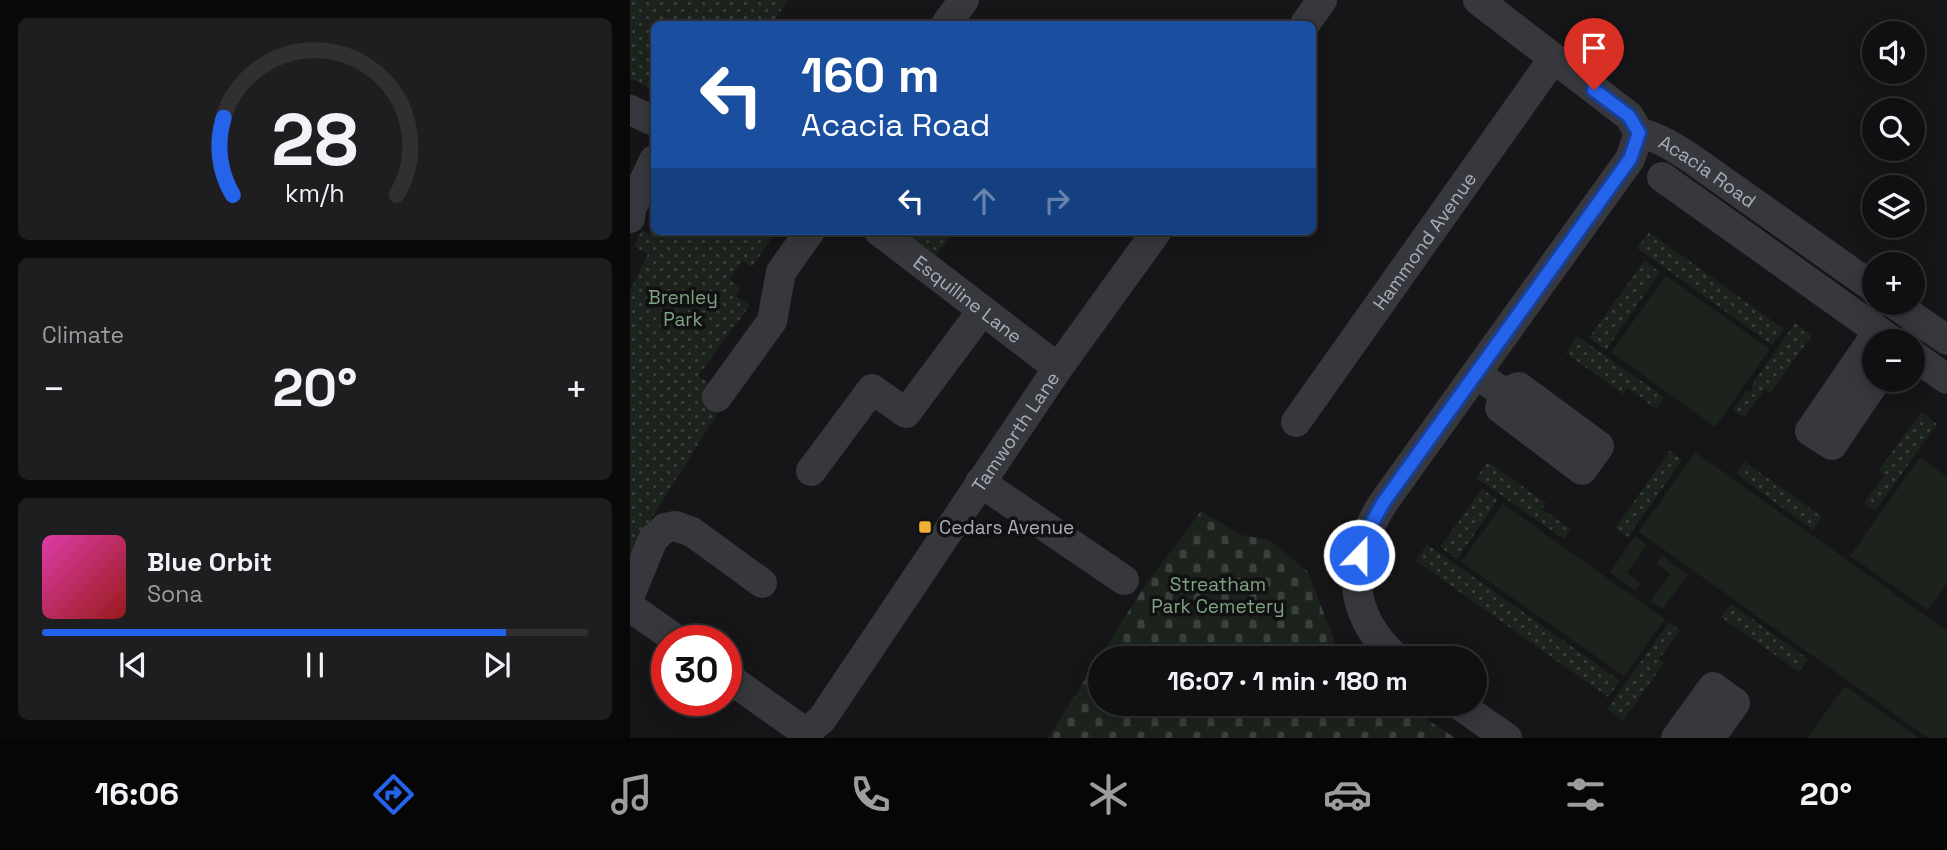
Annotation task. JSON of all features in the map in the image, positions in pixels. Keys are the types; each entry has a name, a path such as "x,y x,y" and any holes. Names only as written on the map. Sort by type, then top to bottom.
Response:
{"street":[{"path":"948,21 964,0"},
{"path":"1307,21 1322,0"},
{"name":"Acacia Road","path":"1478,0 1629,116 1639,133 1651,135 1692,159 1862,279"},
{"name":"Hammond Avenue","path":"1296,422 1553,59"},
{"path":"630,110 651,120"},
{"path":"1385,646 1371,631 1358,594 1356,574 1364,537 1383,503 1630,159 1639,133"},
{"path":"630,218 631,209 651,166"},
{"name":"Acacia Road","path":"1662,177 1875,329"},
{"path":"717,397 772,321 781,272 807,235"},
{"name":"Esquiline Lane","path":"884,235 1058,368"},
{"name":"Tamworth Lane","path":"805,736 822,719 1058,368 1154,235"},
{"path":"811,471 872,389 906,413 982,311"},
{"path":"1910,315 1947,340"},
{"path":"1862,355 1811,431 1832,445 1868,392"},
{"path":"1925,363 1947,379"},
{"path":"1476,374 1504,393"},
{"path":"980,482 1124,580"},
{"path":"630,595 653,539 665,528 675,526 692,532 762,583"},
{"path":"630,607 656,625"},
{"path":"1676,738 1713,687 1735,703 1710,738"},
{"path":"742,689 805,736"},
{"path":"1475,716 1507,738"}],"green space":[{"path":"630,0 788,0 774,21 651,21 651,88 630,78"},
{"name":"Brenley Park","path":"651,229 651,235 774,235 752,267 742,261 729,279 740,287 735,295 750,305 698,376 712,385 724,403 646,527 630,572 630,291 648,254 634,246 642,230 649,234"},
{"path":"1649,232 1784,329 1772,345 1637,248"},
{"path":"902,235 952,235 933,259"},
{"path":"1644,261 1660,272 1606,350 1589,338"},
{"path":"1666,276 1770,349 1715,427 1611,352"},
{"path":"1795,323 1812,335 1770,393 1765,389 1744,418 1733,410 1747,390 1750,392 1753,388 1751,386"},
{"path":"1577,336 1664,397 1656,409 1628,388 1623,394 1566,353"},
{"path":"1921,412 1937,424 1875,511 1864,503 1885,475 1879,470"},
{"path":"1670,451 1682,460 1628,537 1615,528"},
{"path":"1695,452 1947,631 1947,738 1928,738 1639,532"},
{"path":"1920,457 1947,477 1947,583 1928,610 1850,556"},
{"path":"1488,462 1546,503 1542,509 1571,529 1564,539 1476,478"},
{"path":"1745,462 1822,517 1813,530 1736,474"},
{"path":"1482,489 1498,500 1457,559 1440,547"},
{"path":"1503,504 1665,619 1624,676 1461,562"},
{"name":"Streatham Park Cemetery","path":"1201,511 1241,535 1269,540 1308,572 1336,646 1106,646 1144,587"},
{"path":"1635,536 1647,545 1627,573 1641,584 1635,591 1610,572"},
{"path":"1427,544 1620,681 1608,697 1416,561"},
{"path":"1662,556 1688,575 1662,609 1650,601 1670,574 1656,563"},
{"path":"1731,604 1808,659 1799,672 1721,617"},
{"path":"1669,622 1680,630 1659,659 1664,663 1623,721 1607,709"},
{"name":"Streatham Park Cemetery","path":"1088,675 1088,716 1422,716 1455,738 1048,738"},
{"path":"1845,686 1919,738 1807,738"}],"place":[{"name":"Cedars Avenue","path":"925,527"}],"route":[{"path":"1359,555 1364,537 1383,503 1630,159 1639,133 1629,116 1594,90"}]}
